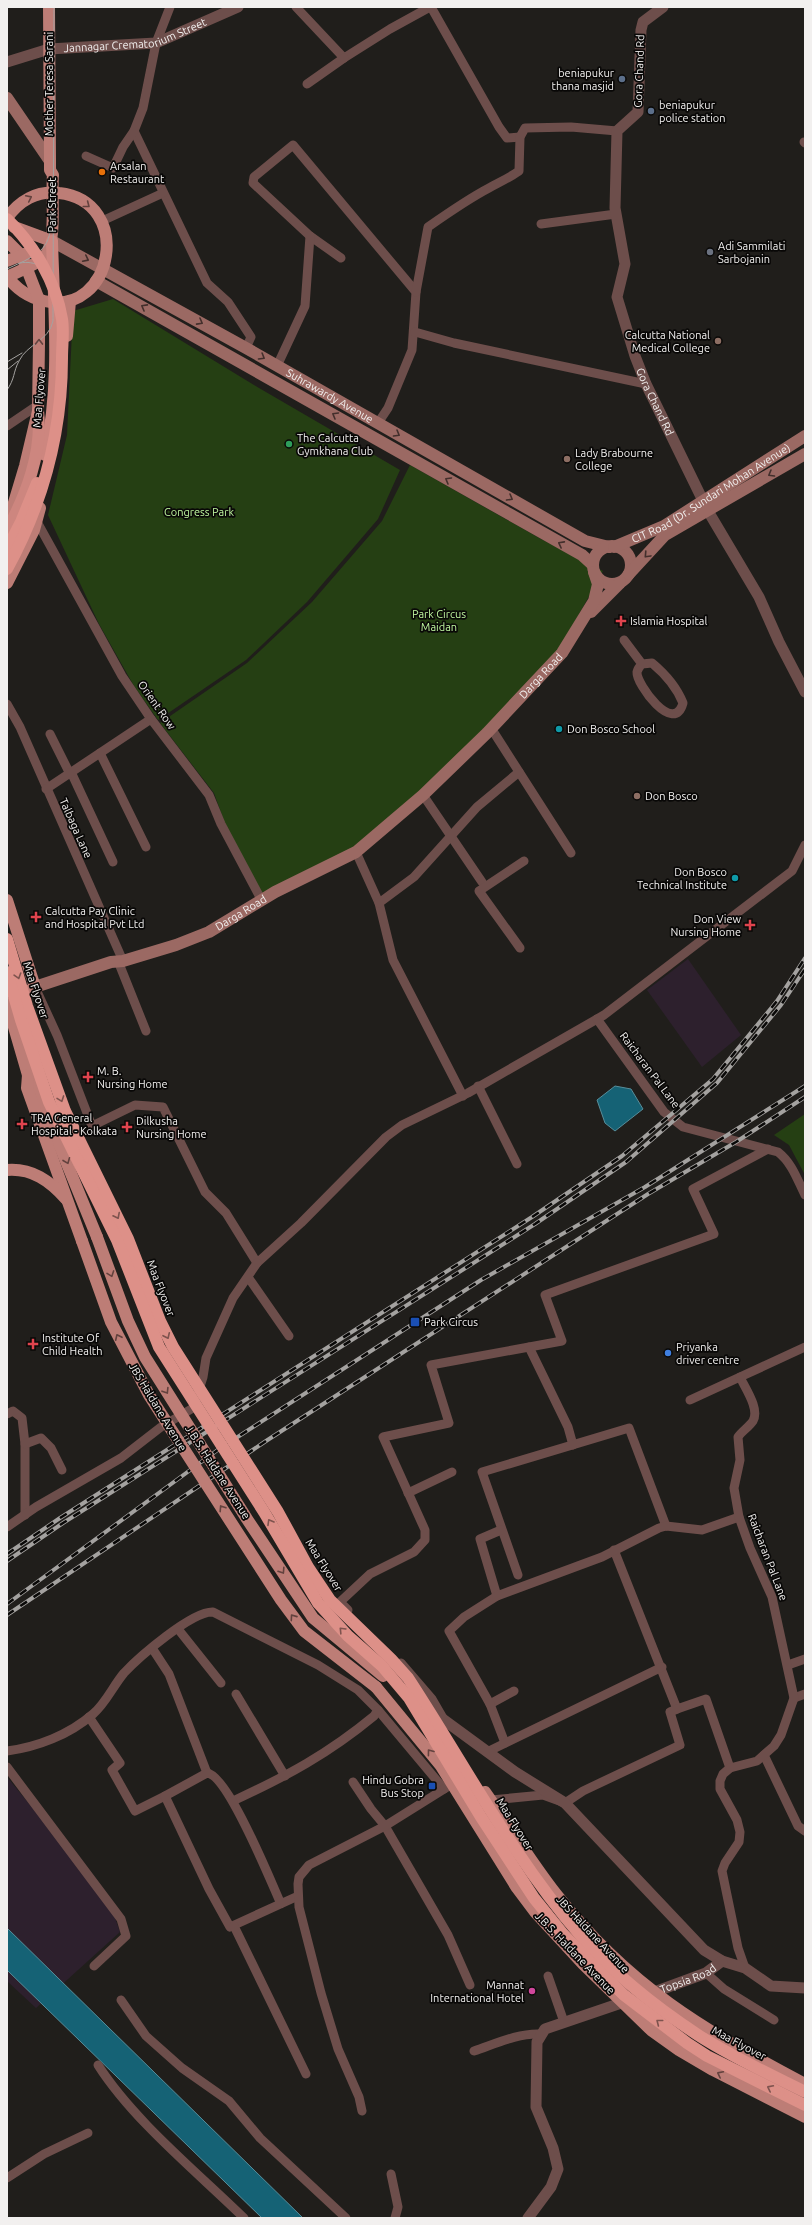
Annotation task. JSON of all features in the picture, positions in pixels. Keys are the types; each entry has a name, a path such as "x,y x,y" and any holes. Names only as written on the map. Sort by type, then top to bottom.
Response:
{"highway":[{"path":"7,219 23,237 42,265 57,299 62,320 61,382 56,440 43,488 32,517 7,569"},
{"name":"Maa Flyover","path":"7,549 22,522 37,483 47,445 52,412 56,330 49,240"},
{"name":"Maa Flyover","path":"7,530 30,478 40,428 38,408"},
{"name":"Maa Flyover","path":"7,939 26,1006 65,1111 128,1239 160,1321 173,1347 269,1499 308,1567 330,1600 391,1659 408,1678 521,1858 549,1897 582,1938 647,1997 699,2036 732,2055 805,2092"},
{"name":"Maa Flyover","path":"7,972 21,1020 49,1102 117,1240 159,1347 260,1506 318,1603 348,1636 382,1666 409,1698 530,1892 563,1934 582,1954 624,1995 687,2043 707,2056 805,2105"}],"main road":[{"name":"Mother Teresa Sarani","path":"49,7 50,166"},
{"path":"7,98 50,166"},
{"name":"Park Street","path":"49,240 49,192 53,175 50,166"},
{"path":"7,219 14,208 25,200 49,192 67,193 81,199 93,209 102,221 108,244 104,268 96,281 85,292 70,301 55,302 39,300 23,292 7,276 25,261"},
{"path":"7,224 49,240 44,256 25,261 7,261"},
{"name":"Suhrawardy Avenue","path":"49,240 104,268 585,541 612,547"},
{"path":"7,241 25,261 39,300 38,408 25,466 13,506 7,516"},
{"name":"Suhrawardy Avenue","path":"96,281 582,555 594,569"},
{"name":"Maa Flyover","path":"7,583 30,537 58,444 70,301"},
{"name":"CIT Road (Dr. Sundari Mohan Avenue)","path":"624,578 665,535 805,436"},
{"name":"CIT Road (Dr. Sundari Mohan Avenue)","path":"612,547 664,526 706,506 805,454"},
{"path":"612,547 620,548 629,558 624,578 607,584 598,578 594,569 597,554 612,547"},
{"name":"Darga Road","path":"36,987 209,932 275,892 356,852 423,795 562,653 585,618 597,592 598,584 594,569"},
{"name":"Darga Road","path":"585,618 624,578"},
{"name":"Maa Flyover","path":"7,900 36,987"},
{"path":"7,1004 36,987"},
{"name":"JBS Haldane Avenue","path":"7,1004 28,1075 36,1088 98,1237"},
{"name":"JBS Haldane Avenue","path":"28,1075 27,1088 111,1322 149,1395 281,1600 304,1631 376,1687"},
{"path":"7,1170 17,1169 38,1175 68,1202"},
{"name":"J.B.S. Haldane Avenue","path":"98,1237 128,1321 145,1357 247,1519 313,1618 383,1676"},
{"name":"JBS Haldane Avenue","path":"383,1676 398,1690 472,1773 556,1895 587,1930 653,1993 736,2048 805,2084"},
{"name":"J.B.S. Haldane Avenue","path":"376,1687 424,1743 448,1786 470,1813 517,1888 535,1912 559,1939 621,2002 651,2030 679,2050 712,2070 805,2117"}],"street":[{"path":"86,156 113,168 123,147 134,131 143,108 156,44 170,7"},
{"name":"Jannagar Crematorium Street","path":"7,62 49,49 156,44 238,7"},
{"path":"296,7 344,58"},
{"path":"307,84 344,58 390,29 431,7 499,127 507,138 520,137"},
{"name":"Gora Chand Rd","path":"663,7 643,22 641,30 638,112 618,131 616,214 625,264 617,297 635,356 646,384 706,506 759,597 779,642 805,692"},
{"path":"378,423 388,408 409,357 415,332 416,292 428,227 457,207 489,188 507,180 519,171 520,137 525,128 571,127 618,131"},
{"path":"134,131 207,283 228,302 251,337 246,348"},
{"path":"341,258 310,236 253,182 254,177 293,145 416,292"},
{"path":"102,221 163,193"},
{"path":"541,224 616,214"},
{"path":"277,366 304,306 310,236"},
{"path":"415,332 454,344 646,384"},
{"path":"7,426 38,408"},
{"name":"Orient Row","path":"36,520 122,676 151,719 209,795 221,824 262,901"},
{"path":"624,640 642,664"},
{"path":"652,663 661,671 681,698 683,703 678,711 664,713 658,708 638,676 638,669 642,664 652,663"},
{"name":"Talbaga Lane","path":"7,704 20,727 120,961 146,1032"},
{"path":"46,789 151,719"},
{"path":"490,728 571,852"},
{"path":"50,734 113,862"},
{"path":"100,753 146,847"},
{"path":"379,904 414,877 477,807 519,772"},
{"path":"423,795 482,882"},
{"path":"7,1527 122,1458 161,1427 193,1408 203,1377 206,1358 233,1298 257,1263 300,1223 386,1137 402,1124 463,1096 597,1019 792,871 805,845"},
{"path":"356,852 379,904 393,960 463,1096"},
{"path":"520,948 479,891 524,861"},
{"path":"36,987 57,1035 92,1126 135,1105 163,1107 206,1192 226,1213 257,1263"},
{"name":"Raicharan Pal Lane","path":"597,1019 664,1112 683,1127 778,1152 786,1159 805,1195"},
{"path":"478,1086 517,1164"},
{"path":"444,1720 432,1699 411,1672 340,1602 370,1574 414,1552 425,1540 425,1530 383,1437 448,1424 431,1365 562,1341 545,1295 714,1234 693,1190 768,1149"},
{"path":"248,1277 289,1336"},
{"path":"529,1347 568,1427 573,1445"},
{"path":"690,1400 805,1347"},
{"name":"Raicharan Pal Lane","path":"730,1768 757,1760 774,1746 781,1735 794,1698 772,1596 750,1548 739,1517 734,1488 740,1460 738,1437 753,1421 755,1416 754,1408 740,1376"},
{"path":"7,1414 13,1412 22,1418 25,1444 25,1515"},
{"path":"518,1574 501,1530 482,1472 629,1428 666,1526"},
{"path":"25,1444 41,1438 46,1441 62,1470"},
{"path":"408,1493 452,1472"},
{"path":"505,1743 490,1704 449,1631 464,1617 497,1596 559,1574 614,1550 658,1528 666,1526 702,1530 739,1517"},
{"path":"497,1596 480,1539 501,1530"},
{"path":"614,1550 678,1709"},
{"path":"7,1751 45,1743 89,1717 104,1702 125,1673 152,1648 200,1614 213,1612 318,1665 358,1690 448,1786"},
{"path":"178,1629 221,1682"},
{"path":"152,1648 168,1674 207,1773"},
{"path":"788,1665 805,1659"},
{"path":"487,1752 662,1667"},
{"path":"398,1690 444,1720 515,1772 565,1802 704,1950 722,1962 744,1968 771,1986 805,1988"},
{"path":"490,1704 514,1691"},
{"path":"236,1694 285,1776"},
{"path":"794,1698 805,1694"},
{"path":"470,1813 491,1800 543,1795 565,1802 583,1791 680,1745 670,1712 706,1699 730,1768 723,1774 720,1782 720,1789 737,1820 740,1832 739,1842 725,1863 722,1871 738,1948 744,1968"},
{"path":"233,1801 285,1776 327,1753 374,1716 378,1710"},
{"path":"89,1717 120,1763 112,1770 135,1811 207,1773 212,1774 217,1778 233,1801 281,1904"},
{"path":"764,1755 798,1826 805,1831"},
{"path":"7,1767 122,1919 126,1936 94,1966"},
{"path":"362,2111 359,2097 332,2031 298,1896 299,1876 309,1865 385,1826 448,1786 472,1773"},
{"path":"353,1782 371,1809 385,1826 448,1935 470,1985"},
{"path":"165,1796 209,1889 230,1928 298,1896"},
{"path":"234,1926 306,2074"},
{"name":"Topsia Road","path":"540,2034 545,2029 564,2022 621,2002 653,1993 706,1973 722,1962"},
{"path":"706,1973 724,1990 774,2020"},
{"path":"548,1976 564,2022"},
{"path":"121,2000 146,2036 182,2068 229,2101 260,2138 346,2218"},
{"path":"474,2051 511,2038 531,2033 540,2034 537,2042 536,2107 553,2148 558,2169 551,2187 528,2218"},
{"path":"98,2065 112,2086 148,2124 244,2218"},
{"path":"7,2178 44,2154 88,2134"},
{"path":"391,2174 398,2206 395,2218"}],"shaded area":[{"path":"688,959 741,1035 702,1067 647,990"},
{"path":"7,1777 109,1901 120,1932 36,2008 7,1981"}],"green space":[{"name":"Congress Park","path":"113,299 259,388 400,470 378,519 307,602 246,660 158,720 134,686 99,624 48,515 67,435 73,311"},
{"name":"Park Circus Maidan","path":"410,465 541,539 603,571 557,654 419,798 348,852 262,893 226,826 214,793 160,723 247,663 312,602 382,521"},
{"path":"805,1114 805,1175 789,1145 774,1135"}],"water":[{"path":"615,1086 631,1089 643,1109 615,1131 605,1123 597,1100"},
{"path":"7,1928 303,2218 262,2218 7,1970"}],"tram line":[{"path":"7,390 17,365 23,355 27,350 43,338 51,328 53,321 54,7"},
{"path":"7,269 28,259 40,251 45,245 50,231"},
{"path":"20,263 26,262 40,266 45,269 54,282"},
{"path":"7,362 22,353"},
{"path":"7,370 18,361"}],"railway":[{"path":"7,1554 60,1518 532,1217 622,1156 713,1079 777,1001 805,958"},
{"path":"7,1561 63,1523 535,1224 626,1162 717,1083 781,1005 805,969"},
{"path":"7,1604 219,1449 481,1280 645,1187 805,1086"},
{"path":"7,1615 266,1441 648,1194 736,1142 805,1097"}],"place":[{"name":"beniapukur thana masjid","path":"622,79"},
{"name":"beniapukur police station","path":"651,111"},
{"name":"Arsalan Restaurant","path":"102,172"},
{"name":"Adi Sammilati Sarbojanin","path":"710,252"},
{"name":"Calcutta National Medical College","path":"718,341"},
{"name":"The Calcutta Gymkhana Club","path":"289,444"},
{"name":"Lady Brabourne College","path":"567,459"},
{"name":"Islamia Hospital","path":"621,621"},
{"name":"Don Bosco School","path":"559,729"},
{"name":"Don Bosco","path":"637,796"},
{"name":"Don Bosco Technical Institute","path":"735,878"},
{"name":"Calcutta Pay Clinic and Hospital Pvt Ltd","path":"36,917"},
{"name":"Don View Nursing Home","path":"750,925"},
{"name":"M. B. Nursing Home","path":"88,1077"},
{"name":"TRA General Hospital - Kolkata","path":"22,1124"},
{"name":"Dilkusha Nursing Home","path":"127,1127"},
{"name":"Park Circus","path":"415,1322"},
{"name":"Institute Of Child Health","path":"33,1344"},
{"name":"Priyanka driver centre","path":"668,1353"},
{"name":"Hindu Gobra Bus Stop","path":"432,1786"},
{"name":"Mannat International Hotel","path":"532,1991"}]}
